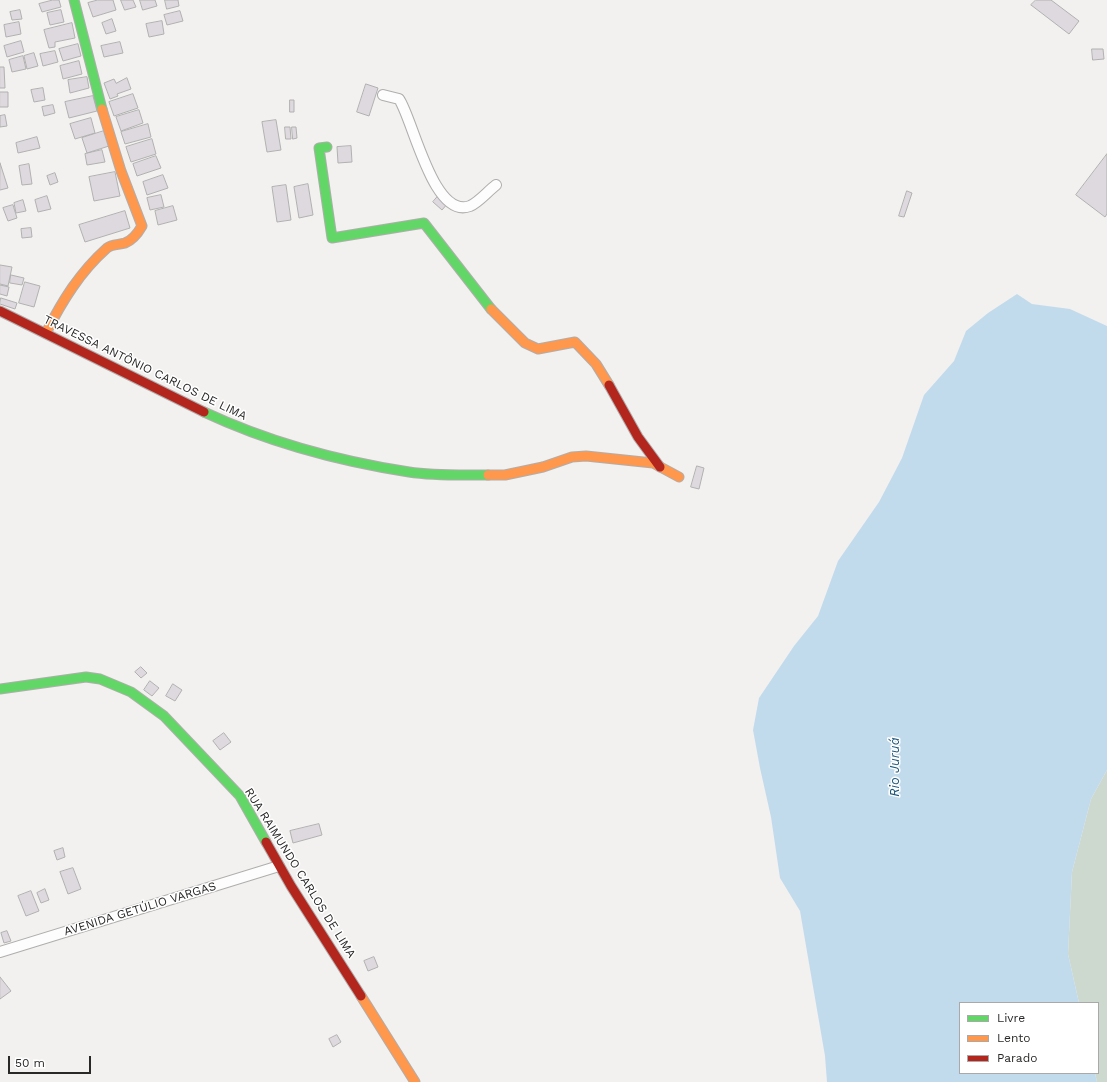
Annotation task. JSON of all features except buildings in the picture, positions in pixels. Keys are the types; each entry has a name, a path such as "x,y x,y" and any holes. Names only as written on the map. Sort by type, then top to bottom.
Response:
{"street":[{"path":"46,333 62,301 80,276 109,246 126,243 136,236 142,226 126,190 74,0"},
{"path":"383,94 399,99 403,104 428,172 446,198 457,206 470,206 496,185"},
{"path":"327,147 319,148 332,238 424,223 498,317 525,343 538,350 575,342 589,354 610,382 639,437 660,467"},
{"name":"TRAVESSA ANTÔNIO CARLOS DE LIMA","path":"0,311 182,402 238,428 297,447 360,463 410,472 461,475 505,474 543,467 572,457 586,456 641,461 660,467 679,477"},
{"name":"RUA RAIMUNDO CARLOS DE LIMA","path":"0,688 86,677 106,681 131,692 164,716 240,796 280,866 415,1082"},
{"name":"AVENIDA GETÚLIO VARGAS","path":"0,952 280,866"}],"shaded area":[{"path":"1107,770 1107,1082 1097,1082 1095,1074 1099,1074 1099,1002 1079,1002 1068,954 1072,872 1091,799"}],"water":[{"name":"Rio Juruá","path":"1017,294 1032,304 1070,309 1107,326 1107,770 1091,799 1072,872 1068,954 1079,1002 959,1002 959,1074 1095,1074 1097,1082 827,1082 825,1056 800,911 780,878 771,817 753,730 759,698 794,646 818,616 838,561 879,502 902,458 924,395 954,361 966,331 988,313"}],"traffic: fast":[{"path":"74,0 102,109"},
{"path":"327,147 319,148 332,238 424,223 491,309"},
{"path":"204,412 228,423 278,441 356,462 428,474 488,475"},
{"path":"0,689 86,677 100,679 131,692 164,716 240,796 266,842"}],"traffic: slow":[{"path":"46,333 65,298 88,267 107,248 130,240 137,234 142,226 121,171 102,109"},
{"path":"491,309 525,343 538,349 575,342 596,364 609,385"},
{"path":"488,475 505,475 543,467 572,457 586,456 653,463 679,477"},
{"path":"361,996 415,1082"}],"traffic: jam":[{"path":"0,311 204,412"},
{"path":"609,385 638,437 660,467"},
{"path":"266,842 291,886 361,996"}]}
